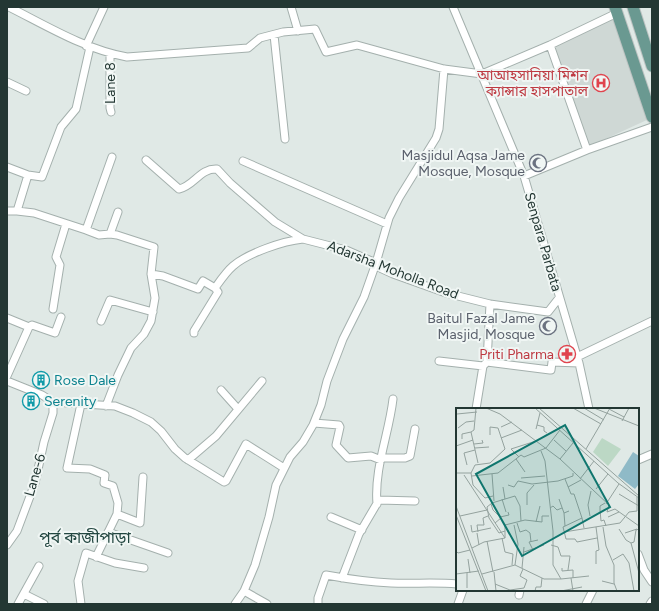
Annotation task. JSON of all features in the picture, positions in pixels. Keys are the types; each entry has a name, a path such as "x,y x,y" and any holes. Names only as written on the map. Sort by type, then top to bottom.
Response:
{"main road":[{"path":"633,7 652,66"},
{"path":"616,10 652,117"}],"street":[{"path":"9,7 88,46 110,54 127,57 248,48 260,38 283,32 316,30 326,52 357,45 444,69 482,74 550,45 616,10"},
{"path":"7,168 28,175 42,177 61,127 76,109 88,46 104,7"},
{"path":"291,7 298,32"},
{"name":"Senpara Parbata","path":"453,7 524,176 578,360 589,408"},
{"path":"274,35 286,139"},
{"path":"550,45 587,150"},
{"name":"Lane 8","path":"110,54 111,112"},
{"path":"235,604 244,592 255,565 269,517 276,485 284,468 314,423 321,405 327,381 343,339 364,297 376,263 387,224 399,198 436,138 439,129 444,69"},
{"path":"7,82 26,91"},
{"path":"524,176 587,150 652,127"},
{"path":"86,230 112,156"},
{"name":"Adarsha Moholla Road","path":"146,160 179,189 186,187 204,171 217,169 230,183 275,222 303,239 346,250 376,263 382,269 393,274 446,293 490,304 548,312 559,298"},
{"path":"243,160 387,224"},
{"path":"17,211 28,175"},
{"path":"7,211 34,213 99,235 110,234 154,247 151,274 155,298 151,321 144,334 131,348 118,375 106,406"},
{"path":"110,234 118,212"},
{"path":"53,309 60,265 56,257 66,224"},
{"path":"215,288 231,267 239,261 250,255 282,243 303,239"},
{"path":"151,274 168,278 198,289 203,281 215,288 218,292 194,333"},
{"path":"101,321 110,300 153,312"},
{"path":"476,408 485,364 490,304"},
{"path":"7,318 29,327 32,325 55,333 61,317"},
{"path":"439,361 551,370 552,362 578,360 652,321"},
{"path":"7,376 29,327"},
{"path":"7,381 42,395 53,402 115,406 133,413 151,422 161,431 175,449 188,460 225,482 246,444 284,468"},
{"path":"188,460 216,436 262,381"},
{"path":"220,390 238,409"},
{"path":"377,504 377,475 388,431 393,399"},
{"name":"Lane-6","path":"7,545 16,530 35,483 44,442 53,413 53,402"},
{"path":"81,404 68,468 90,469 104,475 104,483 113,486 118,502 117,514 96,557"},
{"path":"314,423 339,425 340,427 336,445 348,458 371,456 381,459 405,458 410,456 415,430"},
{"path":"639,460 652,454"},
{"path":"117,514 140,523 143,477"},
{"path":"342,578 362,530 380,499 415,501"},
{"path":"331,517 362,530"},
{"path":"108,532 168,553"},
{"path":"81,604 78,581 86,553 115,563 144,568"},
{"path":"639,556 647,575"},
{"path":"18,604 39,566"},
{"path":"318,604 318,598 326,575 364,581 456,584"},
{"path":"458,604 463,591"},
{"path":"586,604 592,591"},
{"path":"244,592 267,604"},
{"path":"24,594 44,604"}],"shaded area":[{"name":"আআহসানিয়া মিশন ক্যান্সার হাসপাতাল","path":"614,16 649,119 588,147 553,46"}],"place":[{"name":"আআহসানিয়া মিশন ক্যান্সার হাসপাতাল","path":"601,83"},
{"name":"Masjidul Aqsa Jame Mosque, Mosque","path":"538,163"},
{"name":"Baitul Fazal Jame Masjid, Mosque","path":"548,326"},
{"name":"Priti Pharma","path":"567,354"},
{"name":"Rose Dale","path":"41,380"},
{"name":"Serenity","path":"31,401"}],"district":[{"name":"পূর্ব কাজীপাড়া","path":"85,537"}]}
